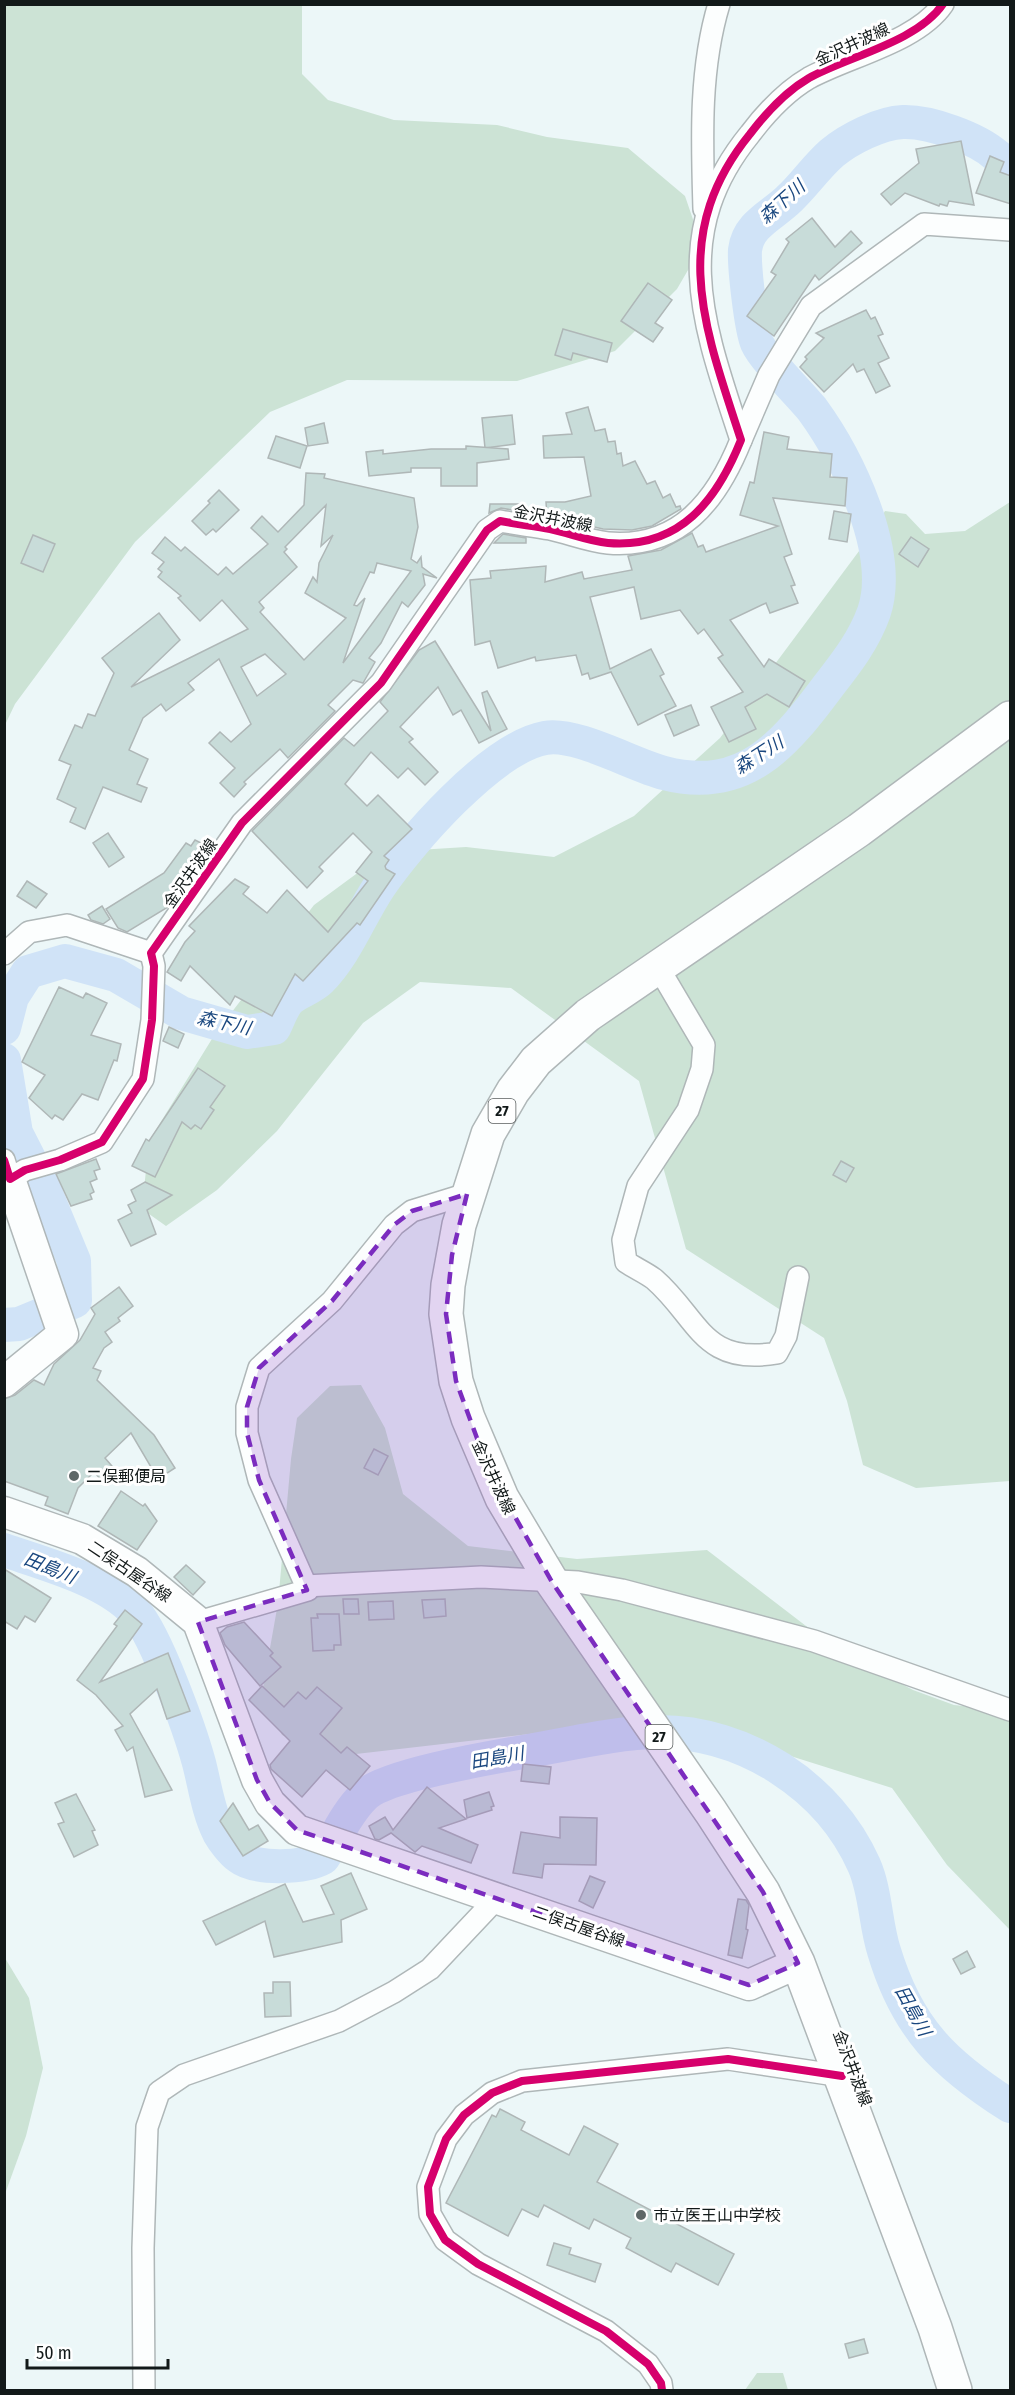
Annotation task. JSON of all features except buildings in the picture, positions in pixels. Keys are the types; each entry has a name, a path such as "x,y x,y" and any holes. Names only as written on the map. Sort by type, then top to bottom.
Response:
{"main road":[{"name":"金沢井波線","path":"955,2391 935,2328 798,1963 763,1892 552,1582 519,1529 489,1471 456,1381 446,1314 448,1285 467,1194 488,1134 513,1091 536,1061 588,1015 859,830 1011,718"},
{"path":"4,1382 63,1335 58,1327 43,1282 11,1172"},
{"name":"二俣古屋谷線","path":"4,1512 82,1539 137,1572 198,1622 258,1780 270,1803 297,1830 357,1853 749,1984 798,1963"}],"street":[{"path":"704,217 703,144 709,38 719,4"},
{"name":"金沢井波線","path":"152,959 242,823 381,683 487,530 500,521 549,529 606,543 642,542 663,535 712,499 727,474 741,440 718,376 699,281 704,217 732,156 771,108 807,79 916,29 936,15 944,4"},
{"path":"741,440 769,375 811,306 924,224 1011,230"},
{"path":"4,954 29,932 68,925 152,959 153,1020 143,1079 108,1133 102,1142 60,1160 11,1172"},
{"path":"658,967 704,1045 703,1061 688,1110 638,1186 623,1240 626,1262 654,1279 706,1340 725,1351 759,1356 777,1353 786,1336 798,1277"},
{"path":"198,1622 308,1590 260,1480 247,1433 247,1407 259,1368 332,1301 394,1225 412,1211 467,1194"},
{"path":"306,1586 481,1577 578,1582 622,1590 814,1641 1011,1710"},
{"path":"144,2391 143,2248 147,2127 159,2092 184,2075 339,2022 394,1992 430,1969 497,1898"},
{"path":"662,2391 662,2384 648,2364 606,2331 478,2264 445,2240 430,2214 428,2187 446,2139 464,2115 492,2093 522,2081 728,2059 842,2076"}],"highlighted area":[{"path":"467,1194 452,1255 446,1314 456,1381 489,1471 552,1582 763,1892 798,1963 749,1985 297,1830 270,1803 257,1780 198,1622 307,1590 259,1480 247,1433 247,1407 259,1368 332,1301 394,1225 412,1211"}],"green space":[{"path":"5,5 302,5 302,74 328,100 394,120 497,125 547,137 628,148 685,196 702,246 677,289 615,351 517,381 347,380 270,412 135,542 15,704 5,725"},
{"path":"1010,502 1010,1481 916,1488 863,1465 847,1401 824,1338 686,1249 639,1081 511,988 420,982 363,1023 277,1131 217,1190 166,1226 142,1209 149,1141 215,1034 314,905 386,852 466,847 554,857 634,816 720,738 865,543 885,511 906,514 925,534 965,531"},
{"path":"361,1385 385,1428 403,1494 468,1546 577,1559 707,1550 836,1649 913,1690 954,1705 1010,1711 1010,1930 947,1865 892,1788 724,1735 538,1733 330,1757 282,1735 262,1693 278,1603 297,1418 330,1386"},
{"path":"5,1958 29,1998 43,2068 26,2136 5,2194"},
{"path":"757,2373 783,2373 788,2390 745,2390"}],"waterway":[{"name":"森下川","path":"4,1028 12,997 28,972 65,961 116,975 181,1013 247,1032 274,1028 288,1001 320,980 329,970 345,947 379,887 430,823 477,778 500,759 524,745 545,738 558,737 588,744 664,773 693,778 718,776 740,770 760,759 779,744 813,707 849,659 865,632 874,612 879,588 878,562 864,506 826,429 757,343 752,325 747,283 745,258 747,241 756,227 789,199 832,153 856,137 885,125 914,122 965,137 988,149 999,158 1010,175"},
{"name":"森下川","path":"4,1060 16,1133 42,1184 74,1261 75,1301 19,1324 4,1325"},
{"name":"田島川","path":"4,1550 92,1582 123,1601 135,1612 153,1641 180,1707 219,1833 236,1855 257,1864 293,1866 323,1858 358,1802 376,1788 394,1781 442,1768 594,1739 659,1732 691,1734 752,1753 781,1769 806,1788 829,1811 849,1837 864,1865 881,1940 893,1978 917,2023 947,2059 1010,2106"}],"cycle path":[{"path":"4,1160 10,1179 25,1170 60,1160 102,1142 143,1079 152,1020 154,966 151,953 242,823 381,683 487,530 500,521 550,529 601,542 633,543 656,538 675,529 707,501 720,482 741,440 716,360 706,321 701,284 701,246 709,209 724,172 756,126 776,103 792,90 825,70 900,38 931,17 943,4"},
{"path":"662,2390 661,2383 648,2364 606,2331 478,2264 445,2240 430,2214 428,2187 446,2139 464,2115 492,2093 522,2081 728,2059 842,2076"}],"place":[{"name":"二俣郵便局","path":"74,1476"},
{"name":"市立医王山中学校","path":"641,2215"}]}
